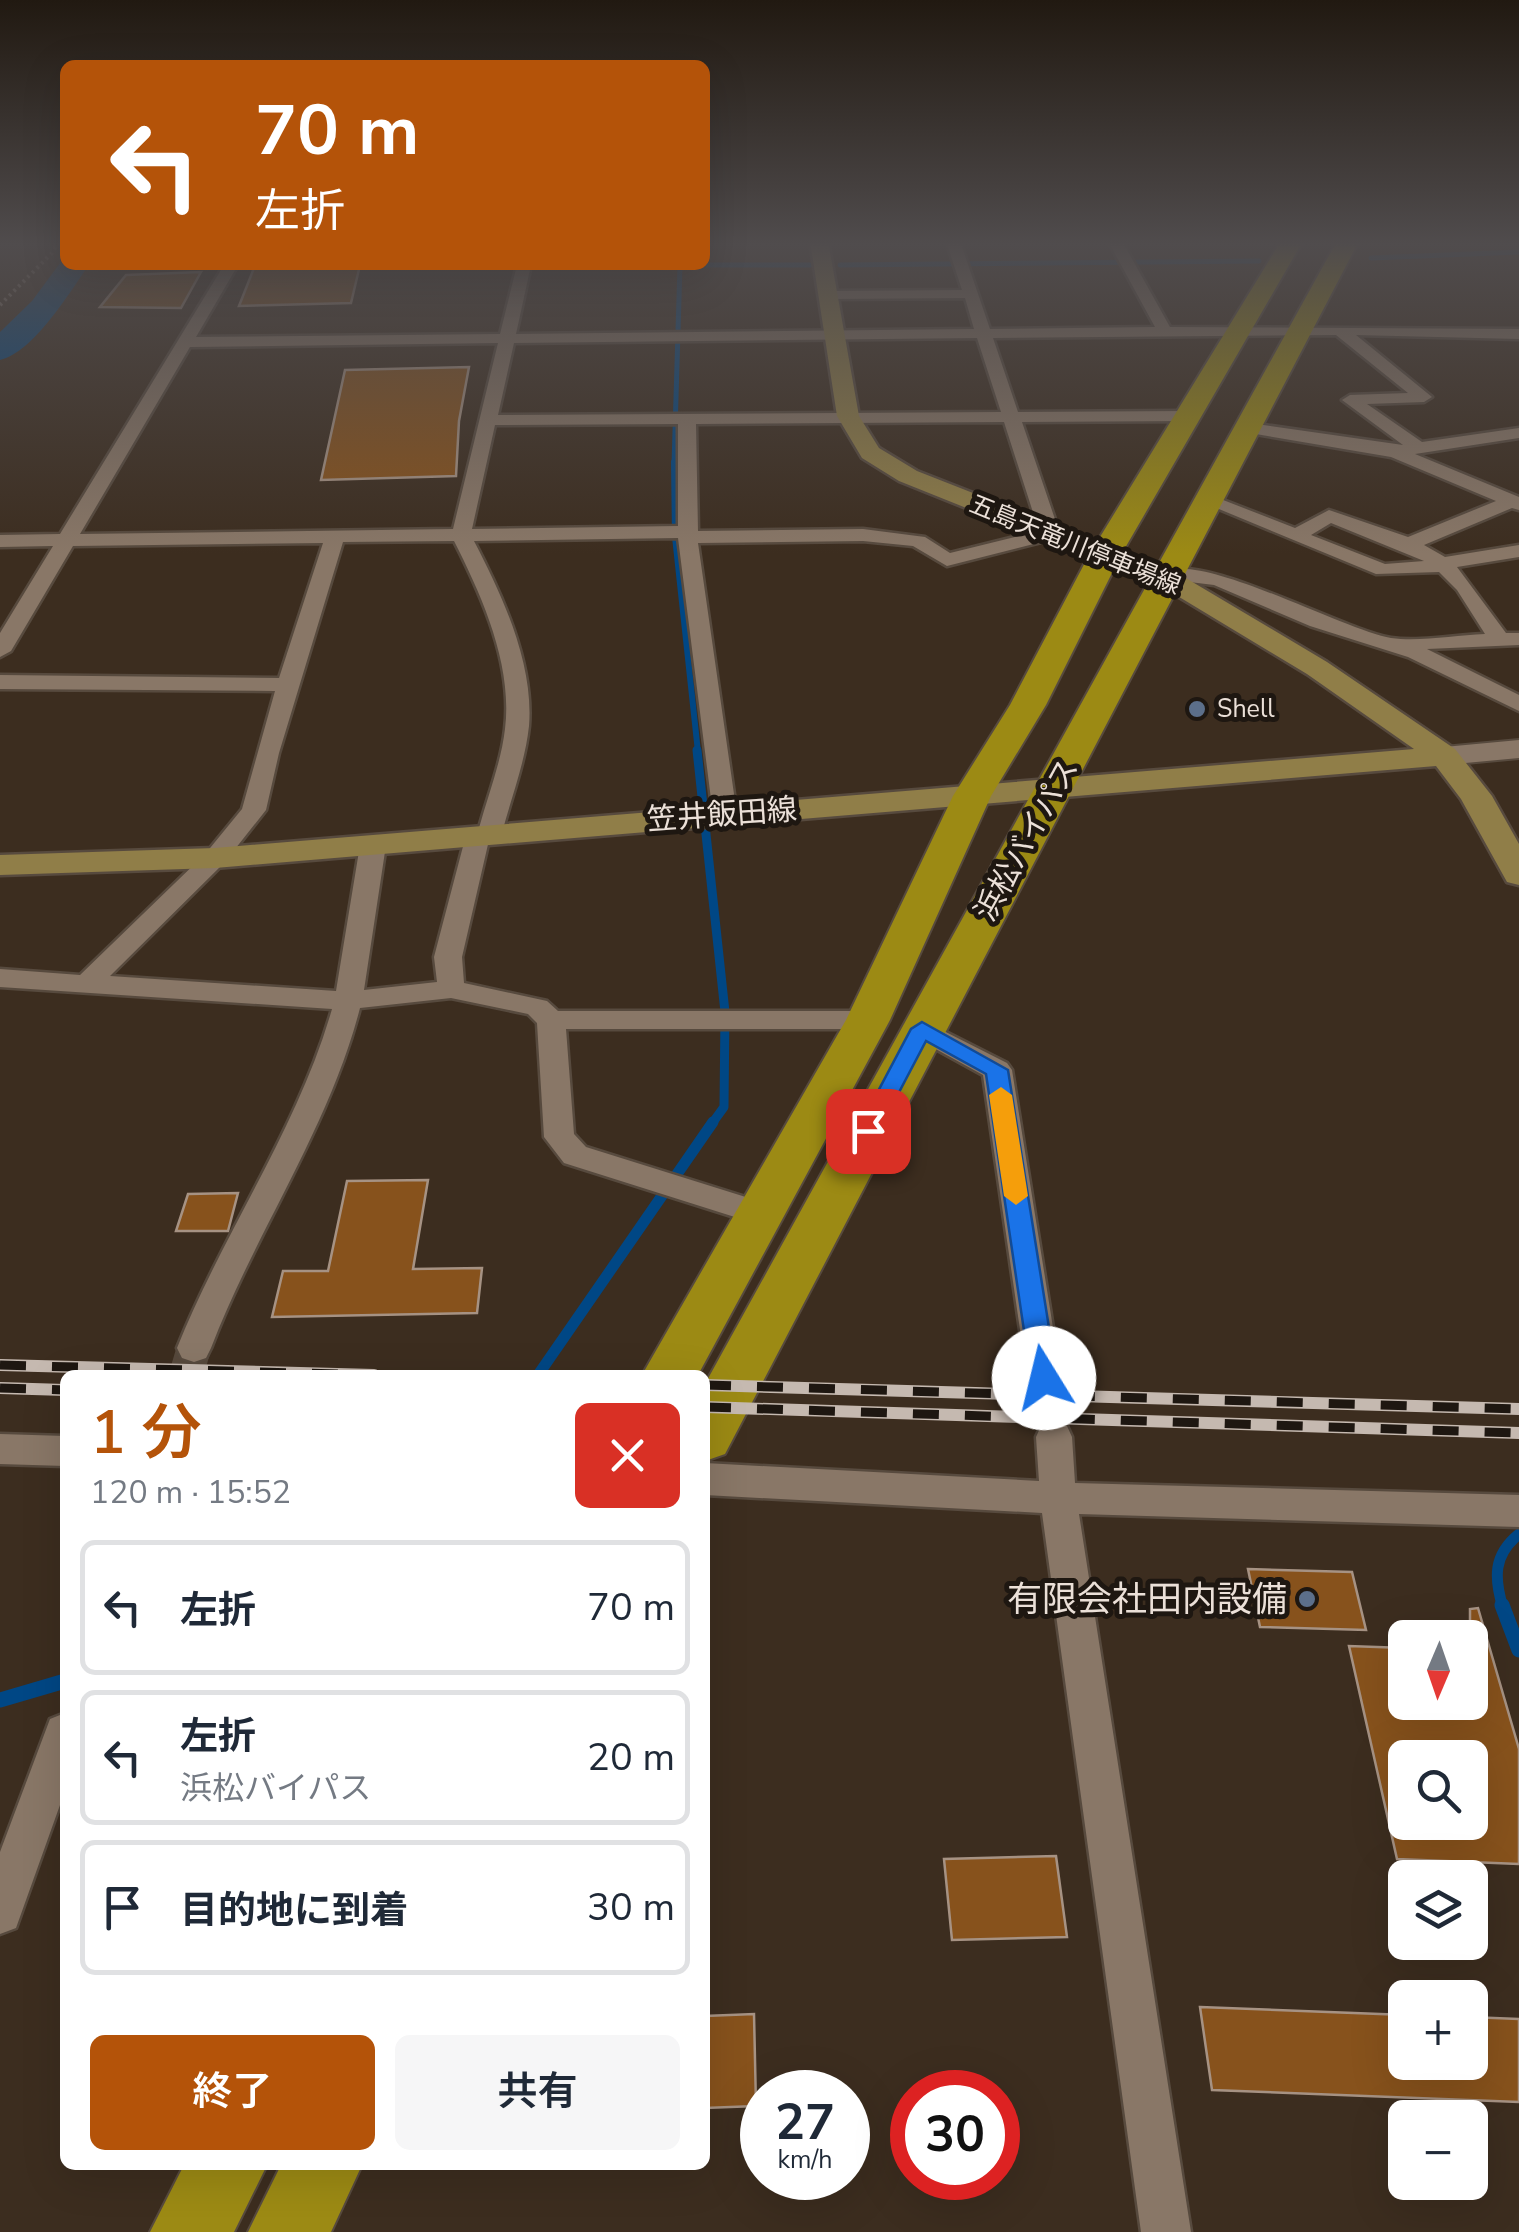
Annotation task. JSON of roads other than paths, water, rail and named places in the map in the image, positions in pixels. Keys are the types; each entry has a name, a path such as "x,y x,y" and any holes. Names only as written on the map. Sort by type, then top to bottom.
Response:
{"highway":[{"name":"浜松バイパス","path":"673,1370 868,1020 972,796 1028,705 1105,555 1230,345"},
{"name":"浜松バイパス","path":"710,1428 922,1029 1172,577 1293,345"},
{"path":"190,2232 225,2170"},
{"path":"288,2232 320,2170"}],"main road":[{"name":"五島天竜川停車場線","path":"837,345 848,416 858,442 869,456 1050,534 1172,577 1317,668 1444,756 1476,796 1519,875"},
{"name":"笠井飯田線","path":"0,865 215,858 1444,756"}],"street":[{"path":"0,651 183,345"},
{"path":"452,989 448,957 518,715 515,685 486,580 460,535 507,345"},
{"path":"0,540 863,534 918,541 947,560 1050,534 988,345"},
{"path":"1359,345 1424,397 1350,400 1414,445"},
{"path":"490,420 1188,416"},
{"path":"687,418 688,534 724,815"},
{"path":"1250,428 1395,452 1516,503"},
{"path":"1395,452 1414,445 1519,432"},
{"path":"1211,502 1384,570 1519,551"},
{"path":"1409,544 1516,503"},
{"path":"1299,534 1329,516 1409,544 1445,564 1476,595 1509,639"},
{"path":"88,982 215,858 254,810 335,536"},
{"path":"1172,577 1218,579 1317,622 1416,652 1519,704"},
{"path":"1390,646 1509,639"},
{"path":"0,682 289,685"},
{"path":"1444,756 1519,749"},
{"path":"194,1348 214,1292 329,1061 345,1001 373,846"},
{"path":"0,978 345,1001 452,989 537,1007 551,1020 868,1020"},
{"path":"551,1020 559,1137 575,1155 760,1213"},
{"path":"922,1029 997,1070 1044,1378"},
{"path":"1054,1437 1058,1498 1166,2232"},
{"path":"0,1449 60,1451"},
{"path":"710,1480 1058,1498 1519,1511"},
{"path":"0,1912 60,1747"}],"waterway":[{"path":"0,350 5,345"},
{"path":"674,463 678,345"},
{"path":"674,463 675,537 698,752"},
{"path":"697,750 725,1012 724,1107 711,1125"},
{"path":"541,1370 713,1122"},
{"path":"1503,1607 1498,1568 1504,1550 1519,1534"},
{"path":"1503,1607 1519,1650"},
{"path":"0,1700 60,1682"}],"tunnel":[{"path":"187,1370 194,1348"},
{"path":"1044,1378 1054,1437"}],"railway":[{"path":"0,1365 187,1370"},
{"path":"710,1385 1519,1409"},
{"path":"0,1388 60,1390"},
{"path":"710,1407 1519,1433"}],"place":[{"name":"Shell","path":"1197,709"},
{"name":"有限会社田内設備","path":"1307,1599"}]}
